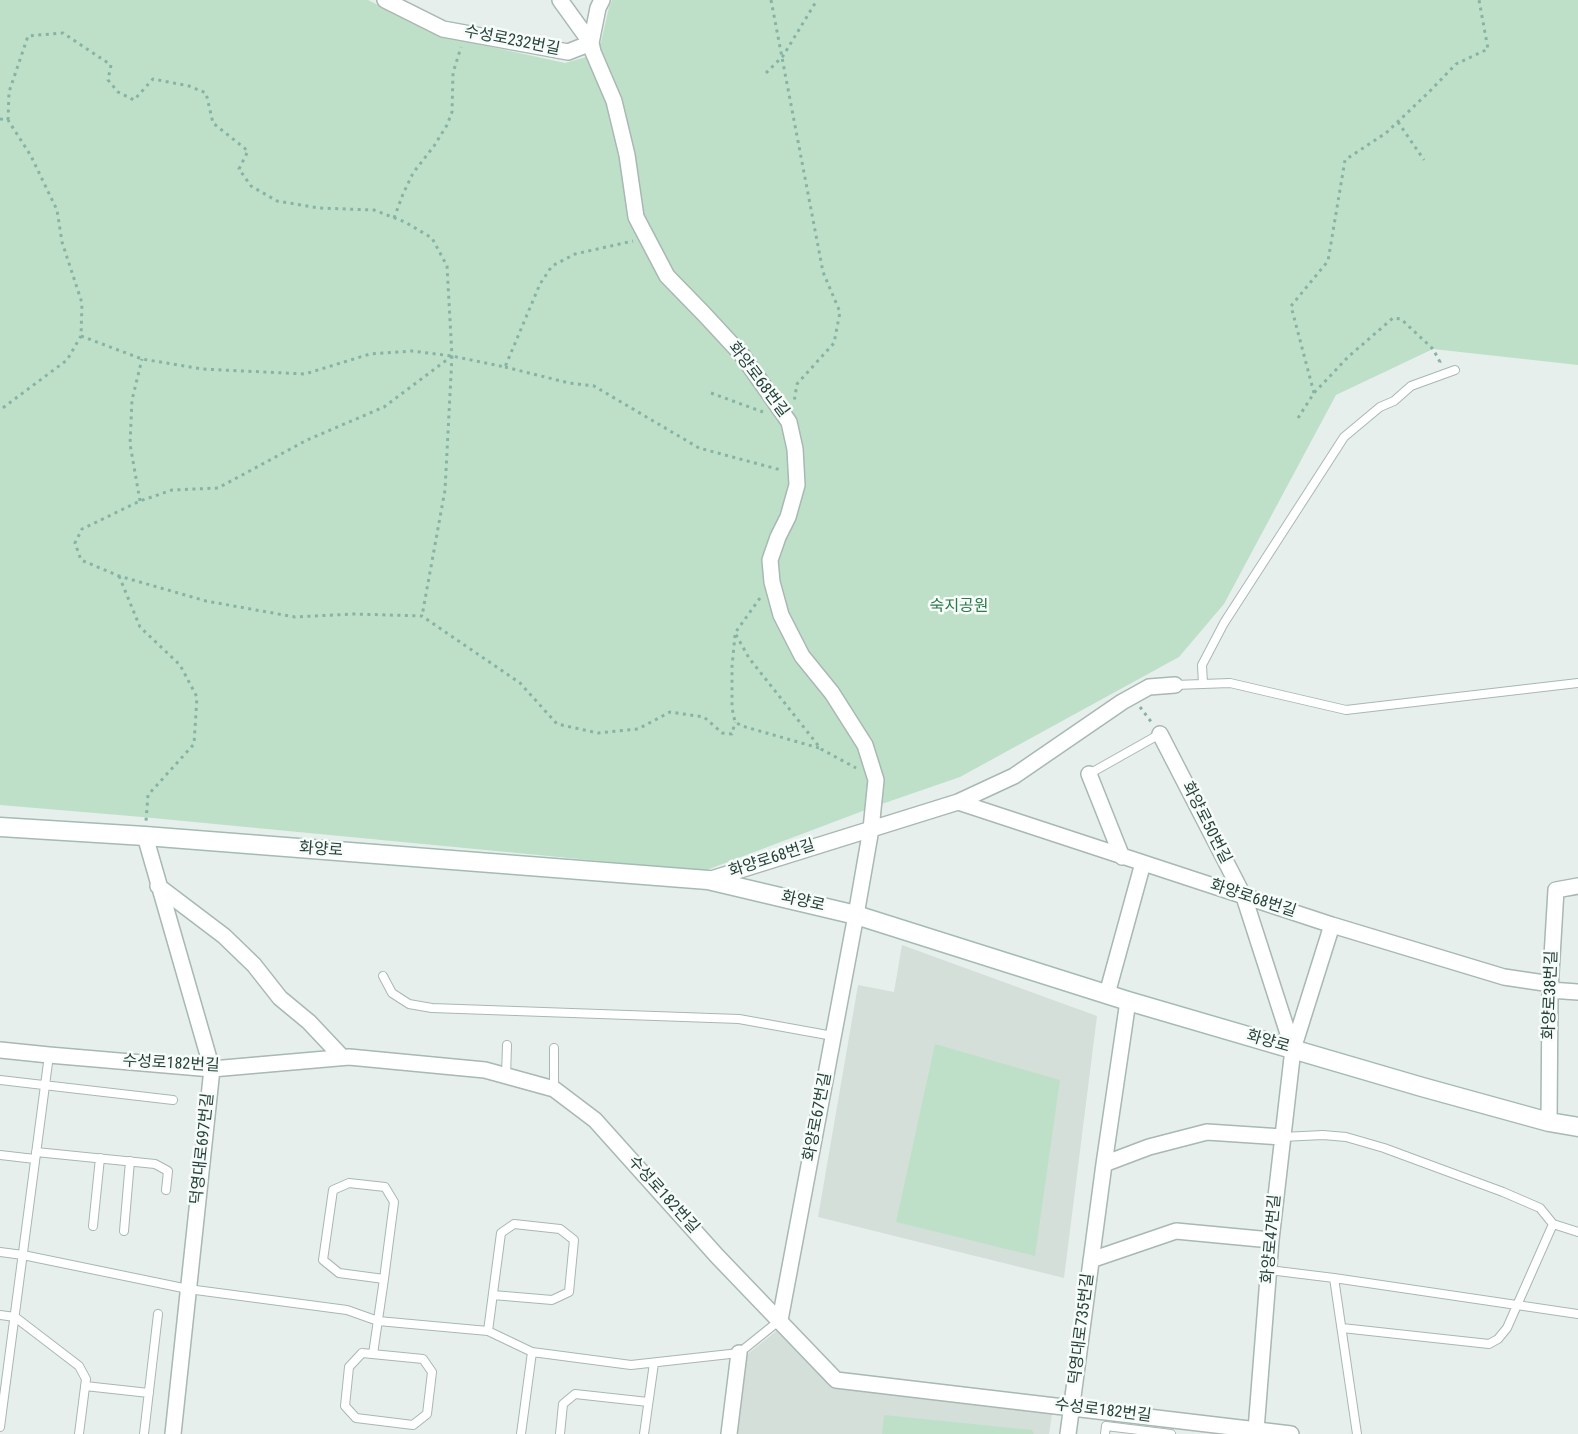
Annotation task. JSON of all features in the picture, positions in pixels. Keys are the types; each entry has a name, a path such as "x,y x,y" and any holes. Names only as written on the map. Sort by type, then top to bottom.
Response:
{"street":[{"name":"수성로232번길","path":"385,0 444,29 568,52 591,43 560,0"},
{"path":"591,43 598,8 602,0"},
{"name":"화양로68번길","path":"591,43 614,101 627,155 636,217 646,238 667,276 742,355 789,422 795,449 797,485 788,517 770,560 772,582 781,615 802,656 832,693 865,745 876,780 871,829 856,915"},
{"name":"화양로68번길","path":"708,880 958,802 1014,776 1132,696 1149,687 1175,685"},
{"name":"화양로50번길","path":"1160,734 1244,897 1293,1049"},
{"path":"1089,774 1122,856"},
{"name":"화양로68번길","path":"958,802 1332,925 1504,977 1578,992"},
{"name":"화양로","path":"0,827 145,836 708,880 856,915 1128,1001 1422,1087 1549,1122 1578,1127"},
{"name":"덕영대로697번길","path":"145,836 212,1069 173,1434"},
{"path":"1107,994 1143,863"},
{"path":"158,886 224,936 254,965 280,998 309,1022 342,1057"},
{"name":"화양로38번길","path":"1549,1122 1551,987 1556,890 1578,886"},
{"name":"화양로67번길","path":"780,1320 856,915"},
{"path":"1293,1049 1332,925"},
{"name":"덕영대로735번길","path":"1068,1434 1128,1001"},
{"name":"화양로47번길","path":"1255,1432 1271,1240 1293,1049"},
{"name":"수성로182번길","path":"0,1050 212,1069 349,1057 485,1071 554,1089 595,1120 717,1256 836,1380 1072,1407 1255,1432 1291,1434"},
{"path":"1104,1164 1149,1147 1207,1132 1282,1137"},
{"name":"덕영대로735번길","path":"1091,1260 1176,1231 1271,1240"},
{"path":"729,1434 739,1353"}],"lane":[{"path":"1203,684 1202,665 1224,623 1344,437 1380,407 1394,400 1411,386 1455,369"},
{"path":"1175,685 1230,684 1346,710 1578,683"},
{"path":"1089,774 1160,734"},
{"path":"383,976 392,993 409,1004 432,1008 739,1019 833,1036"},
{"path":"506,1076 507,1045"},
{"path":"554,1048 554,1089"},
{"path":"0,1427 49,1055"},
{"path":"0,1080 173,1100"},
{"path":"1282,1137 1323,1135 1346,1137 1384,1148 1540,1208 1553,1224 1578,1232"},
{"path":"0,1155 100,1158 155,1164 168,1172 166,1190"},
{"path":"93,1226 100,1158"},
{"path":"124,1231 130,1161"},
{"path":"373,1354 384,1279 394,1202 385,1187 349,1183 333,1190 323,1260 339,1273 384,1279"},
{"path":"488,1331 501,1233 514,1224 560,1229 574,1240 569,1292 552,1300 493,1295"},
{"path":"1342,1328 1489,1344 1498,1339 1507,1328 1553,1224"},
{"path":"0,1252 188,1289 347,1310 378,1321 488,1331 532,1352 631,1365 739,1353 780,1320"},
{"path":"1269,1270 1578,1314"},
{"path":"1334,1278 1358,1434"},
{"path":"144,1434 158,1314"},
{"path":"0,1316 15,1317 79,1366 86,1379 79,1434"},
{"path":"521,1434 532,1352"},
{"path":"362,1353 373,1354 423,1359 432,1372 427,1414 413,1425 356,1418 345,1406 349,1366 362,1353"},
{"path":"644,1434 654,1363"},
{"path":"85,1386 149,1394"},
{"path":"560,1434 563,1404 575,1394 648,1402"},
{"path":"1105,1434 1106,1426 1171,1434"}],"path":[{"path":"711,393 789,422 797,384 834,343 840,312 823,272 771,0"},
{"path":"766,73 783,56 817,0"},
{"path":"1314,393 1291,306 1328,261 1345,160 1386,133 1456,64 1488,49 1479,0"},
{"path":"0,410 67,360 81,336 82,303 62,242 57,210 32,156 8,120 9,92 28,36 63,33 111,65 108,81 118,92 134,100 153,79 189,86 206,93 213,123 248,151 240,169 251,186 277,201 319,208 374,210 405,222 432,238 447,266 452,356 445,490 422,616"},
{"path":"394,218 413,173 447,125 452,111 453,73 465,33"},
{"path":"0,119 8,120"},
{"path":"1398,122 1424,160"},
{"path":"505,367 540,284 552,266 575,254 646,238"},
{"path":"1298,418 1314,393 1348,357 1393,318 1401,319 1412,329 1433,349 1440,362"},
{"path":"81,336 142,359 202,369 305,374 370,354 412,351 452,356 569,383 594,386 699,448 797,474"},
{"path":"452,356 384,407 307,440 218,488 172,490 140,501 82,529 75,543 81,560 119,576 206,601 295,617 354,614 422,616 520,683 557,724 598,733 638,729 670,711 704,717 722,732 732,734 735,722 732,708 735,633 772,582"},
{"path":"140,501 130,444 132,400 142,359"},
{"path":"119,576 140,627 180,664 197,697 194,744 148,795 145,836"},
{"path":"735,633 749,658 821,749"},
{"path":"1132,696 1160,734"},
{"path":"735,722 821,749 876,780"}],"shaded area":[{"path":"902,945 1097,1016 1064,1278 818,1217 858,985 894,992"},
{"path":"779,1329 832,1385 1052,1414 1049,1434 736,1434 745,1356"}],"green space":[{"name":"숙지공원","path":"0,0 368,0 442,36 565,63 586,57 601,42 612,0 1578,0 1578,365 1433,349 1336,395 1224,604 1179,657 960,777 704,871 0,805"},
{"path":"935,1044 1060,1080 1035,1256 896,1222"},
{"path":"884,1415 1032,1430 1034,1434 882,1434"}]}
